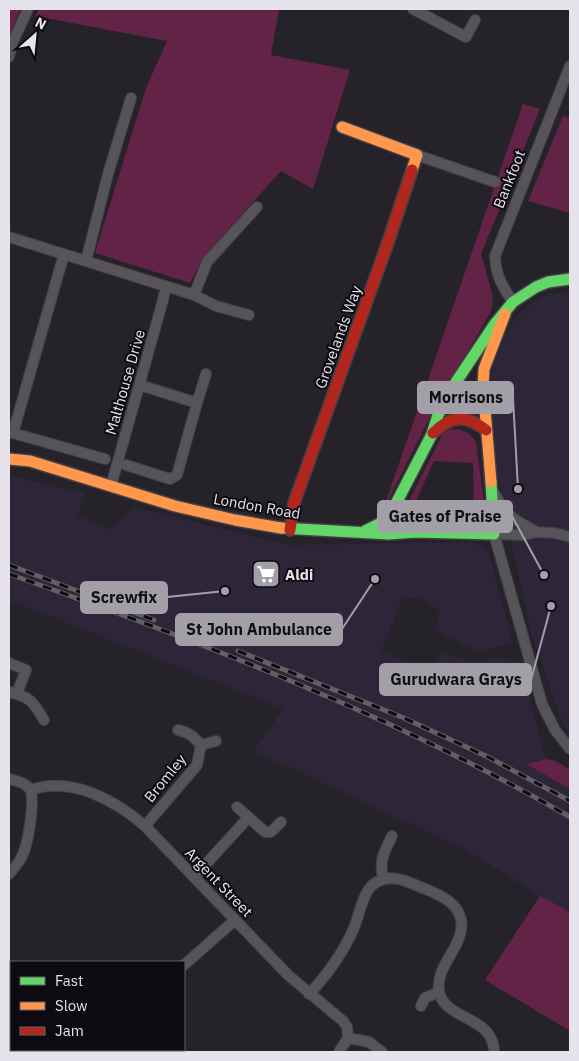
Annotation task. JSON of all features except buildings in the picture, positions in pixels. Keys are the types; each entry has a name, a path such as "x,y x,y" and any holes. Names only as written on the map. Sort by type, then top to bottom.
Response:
{"street":[{"path":"9,57 12,44 28,9"},
{"path":"413,9 466,37 475,20"},
{"name":"Bankfoot","path":"513,302 500,283 495,269 495,256 570,66"},
{"path":"86,261 108,174 131,98"},
{"path":"342,127 494,182"},
{"name":"Grovelands Way","path":"290,530 294,503 386,248 417,155"},
{"path":"194,295 207,262 257,207"},
{"path":"9,238 194,295 216,306 248,314"},
{"path":"64,254 11,432 105,459"},
{"path":"365,532 383,522 397,504 432,434 438,416 458,380 494,325 513,302 536,287 548,282 570,280"},
{"name":"Malthouse Drive","path":"111,486 166,286"},
{"path":"504,314 484,369 483,392 494,534 538,691 547,716 570,749"},
{"path":"126,465 170,479 176,475 206,374"},
{"path":"140,385 197,403"},
{"path":"432,434 449,420 459,418 474,420 486,430"},
{"name":"London Road","path":"9,459 30,461 58,468 175,506 290,530 389,534 416,532 524,534 537,532 555,533 570,537"},
{"name":"London Road","path":"492,489 501,507 507,514 537,532"},
{"path":"397,504 394,515 397,523 416,532"},
{"name":"London Road","path":"555,533 570,528"},
{"path":"9,663 26,670 13,692 33,702 44,720"},
{"name":"Bromley","path":"178,730 186,731 201,745"},
{"name":"Bromley","path":"201,745 216,741"},
{"name":"Bromley","path":"145,826 197,765 201,745"},
{"path":"9,780 26,784 31,790 32,802 26,846 19,861 9,874"},
{"name":"Argent Street","path":"31,790 46,786 73,788 93,794 120,806 145,826 288,975 343,1021 347,1027 348,1038"},
{"path":"237,807 265,832 271,832 281,822"},
{"path":"194,877 248,818"},
{"path":"383,879 380,866 382,856 392,836"},
{"path":"309,994 342,952 356,925 368,889 383,879 399,879 439,895 448,900 458,911 461,932 442,972 439,981 439,992 450,1008 487,1031 492,1039 494,1052"},
{"path":"185,964 235,920"},
{"path":"421,1006 425,998 439,992"},
{"path":"339,1052 348,1038 369,1042 382,1052"}],"shaded area":[{"path":"9,9 20,9 9,38"},
{"path":"39,9 279,9 271,55 350,70 313,189 281,171 202,259 190,283 95,253 146,88 167,41 35,16"},
{"path":"523,104 540,109 481,254 492,293 493,303 490,313 428,421 383,510"},
{"path":"563,116 570,118 570,213 528,201"},
{"path":"570,291 570,734 562,722 532,635 501,496 494,444 491,392 493,364 515,318 531,304 548,294"},
{"path":"457,429 468,433 476,442 485,516 480,521 474,522 473,463 434,461 414,505 414,518 408,519 405,516 405,509 443,433 448,430"},
{"path":"11,476 82,492 85,495 78,516 110,529 134,507 289,545 473,542 489,553 513,643 479,652 434,629 440,610 420,598 403,597 381,652 434,671 442,651 471,663 489,658 507,659 521,664 546,759 526,764 570,789 570,913 466,850 254,751 283,709 9,600 9,485"},
{"path":"546,759 556,761 570,770 570,789 526,764"},
{"path":"540,896 570,913 570,1031 485,980"}],"railway":[{"path":"9,565 154,620"},
{"path":"9,574 153,626 365,713 503,780 570,817"},
{"path":"238,651 404,718 488,757 570,801"}],"traffic: fast":[{"path":"365,531 389,517 432,434 438,415 454,385 494,325 513,302 536,287 548,282 570,279"},
{"path":"281,528 389,534 416,532 494,534 491,482"}],"traffic: slow":[{"path":"342,127 417,155 412,170"},
{"path":"491,482 483,385 484,369 505,314"},
{"path":"9,459 30,461 175,506 235,520 281,528"}],"traffic: jam":[{"path":"290,530 294,503 386,248 412,170"},
{"path":"433,433 446,423 459,419 472,421 486,430"}],"place":[{"name":"Morrisons","path":"518,489"},
{"name":"Aldi","path":"266,574"},
{"name":"Gates of Praise","path":"544,575"},
{"name":"St John Ambulance","path":"375,579"},
{"name":"Screwfix","path":"225,591"},
{"name":"Gurudwara Grays","path":"551,606"}]}
